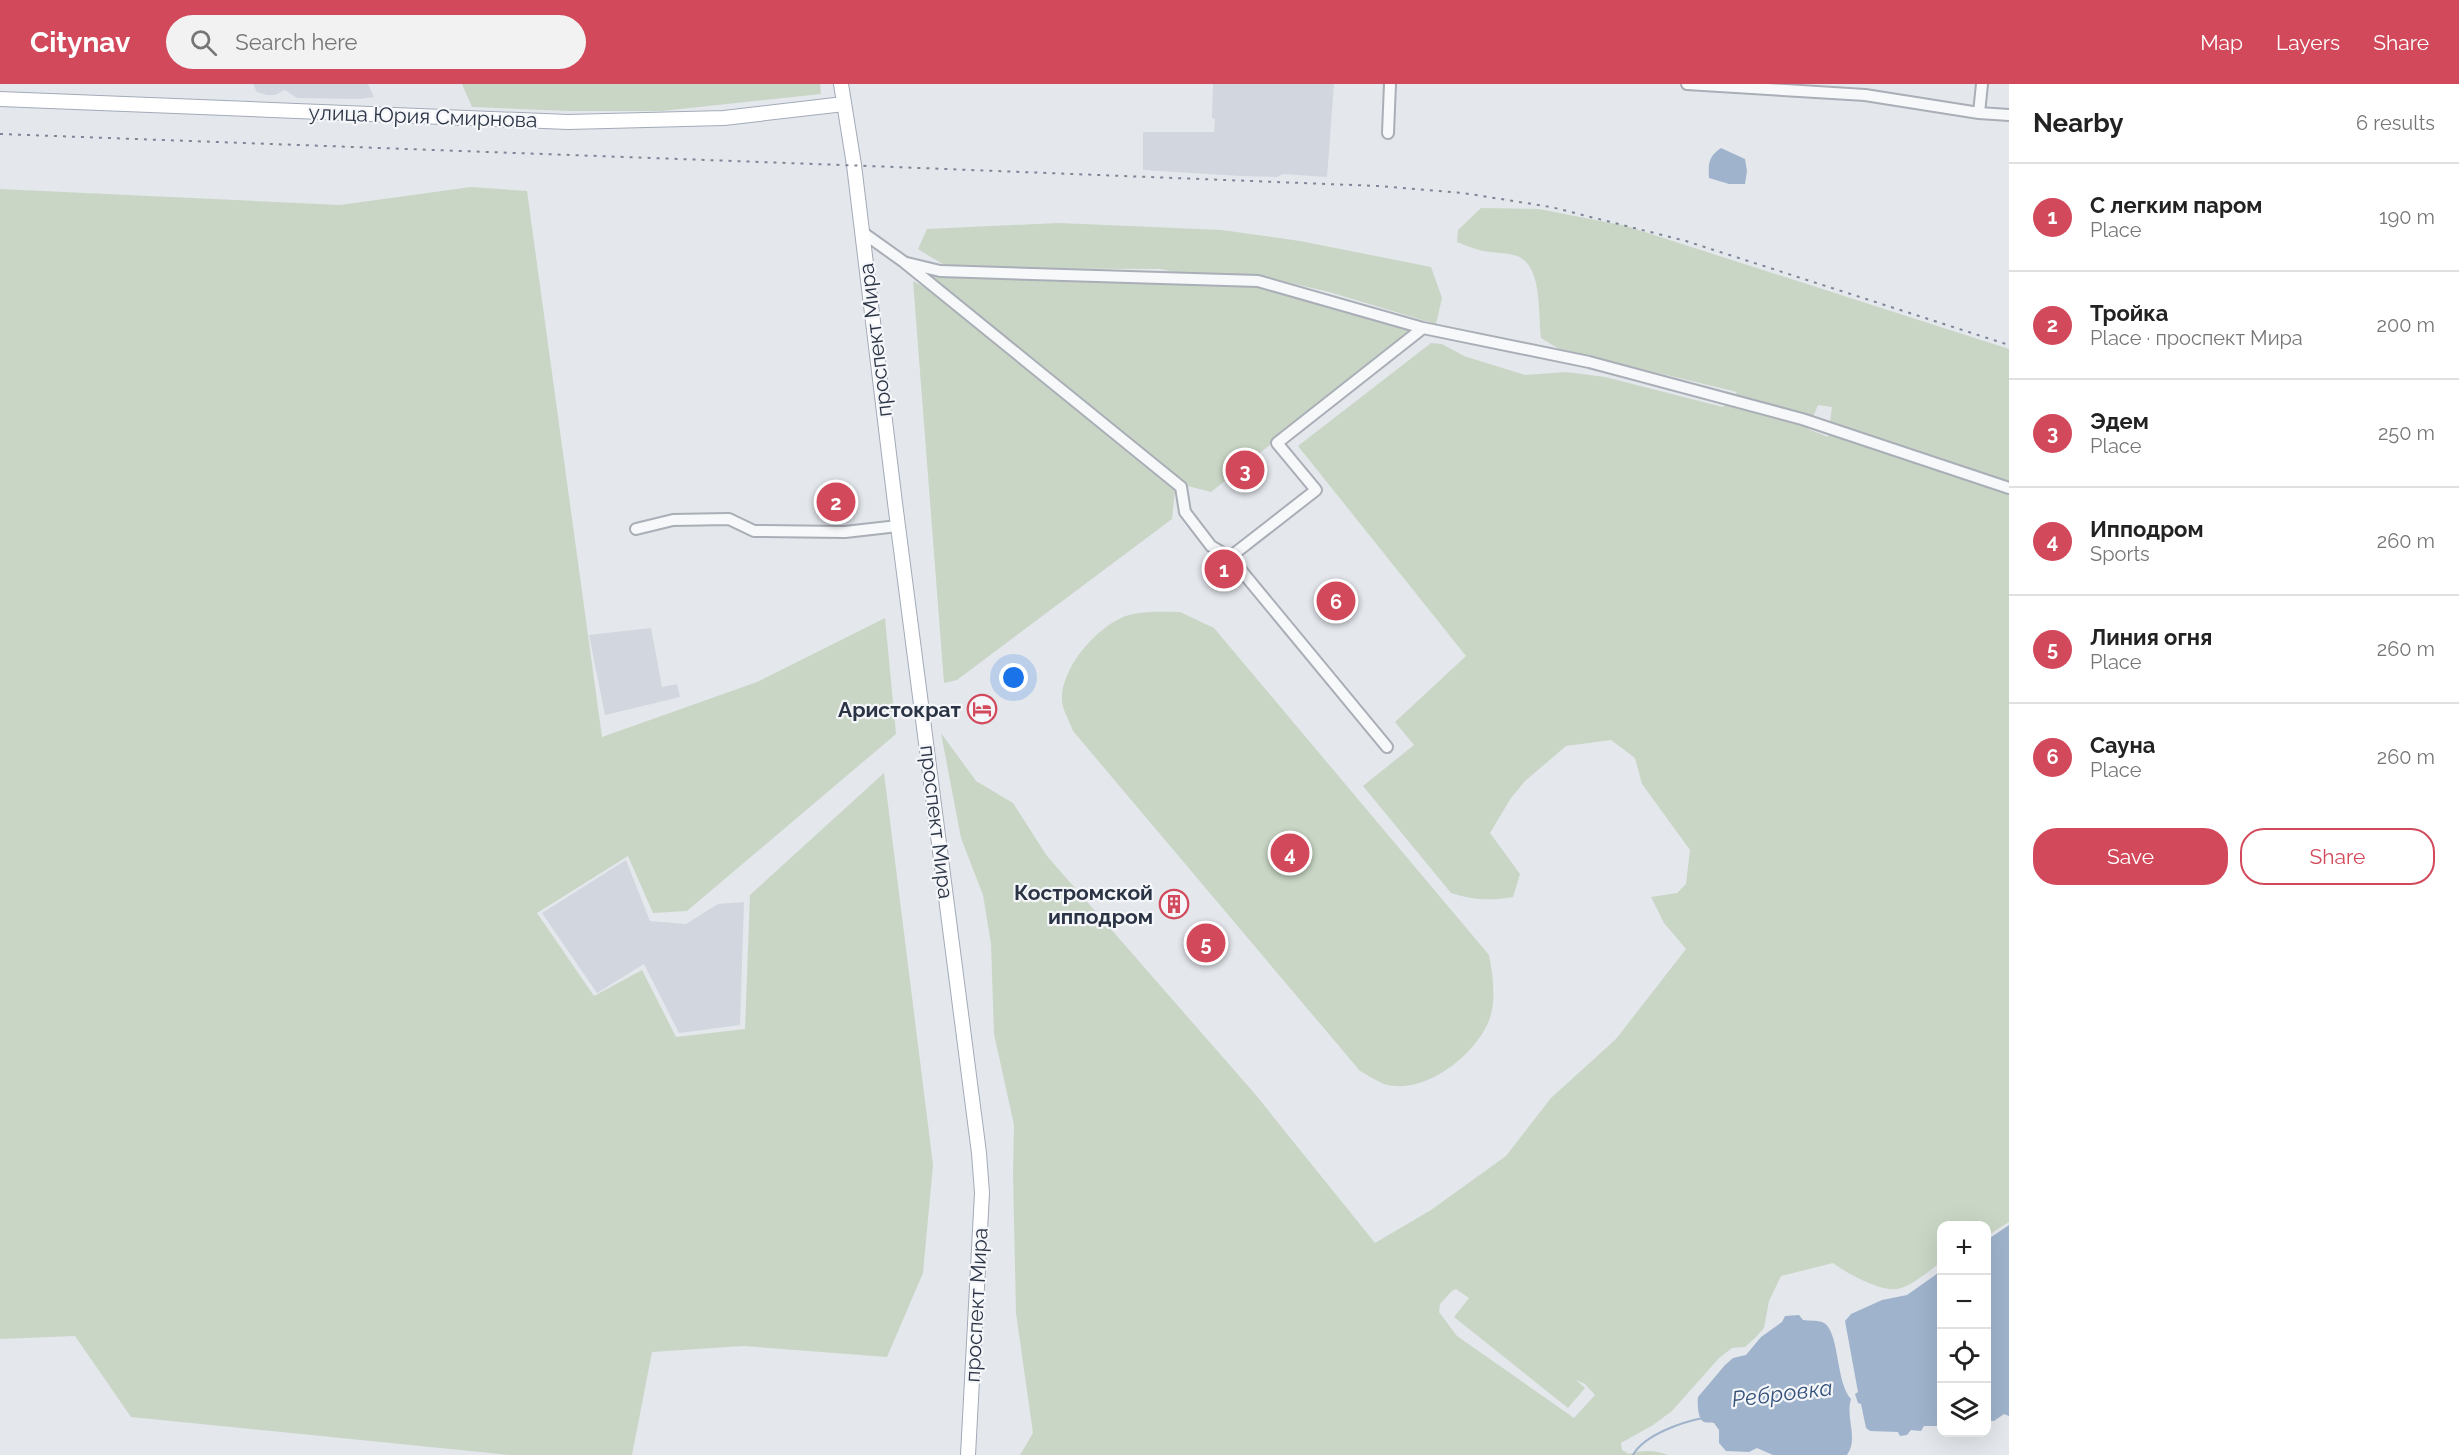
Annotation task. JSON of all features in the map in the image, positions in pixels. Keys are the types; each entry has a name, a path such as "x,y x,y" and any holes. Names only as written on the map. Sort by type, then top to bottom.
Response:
{"main road":[{"name":"проспект Мира","path":"841,84 854,165 979,1153 982,1193 968,1455"},
{"name":"улица Юрия Смирнова","path":"0,99 568,122 724,118 844,104"}],"street":[{"path":"1388,133 1390,84"},
{"path":"1687,84 1866,90 1979,113 2009,115"},
{"path":"1979,113 1982,84"},
{"path":"862,232 904,262 1181,487 1185,512 1211,546 1230,557 1388,747"},
{"path":"904,262 940,271 1258,281 1423,328 1589,362 1802,419 2009,488"},
{"path":"1230,557 1316,490 1277,443 1423,328"},
{"path":"636,529 673,519 729,519 754,531 845,532 898,526"}],"shaded area":[{"path":"253,84 368,84 374,97 359,99 297,98 285,90 275,95 267,95 257,92"},
{"path":"1213,84 1334,84 1327,177 1283,174 1277,177 1241,176 1143,170 1143,132 1214,132"},
{"path":"651,628 662,687 677,684 680,697 605,715 589,635"},
{"path":"626,860 650,921 686,924 718,904 744,902 740,1025 679,1033 644,964 597,993 542,913"}],"green space":[{"path":"462,84 820,84 821,94 662,111 568,111 472,107"},
{"path":"471,187 527,191 602,737 757,682 885,618 896,734 687,911 653,913 628,856 537,913 594,996 642,970 676,1037 745,1029 750,895 884,773 933,1165 923,1273 887,1357 743,1346 652,1352 632,1455 510,1455 131,1417 75,1336 0,1339 0,189 340,205"},
{"path":"1481,208 1539,209 1626,226 2009,349 2009,1222 1991,1233 1991,1221 1937,1221 1937,1265 1914,1282 1897,1289 1873,1285 1833,1263 1781,1276 1769,1301 1764,1328 1757,1336 1745,1347 1732,1348 1719,1358 1672,1411 1621,1443 1622,1450 1629,1454 1648,1451 1668,1455 1020,1455 1033,1433 1016,1313 1014,1125 994,1034 991,944 983,895 961,838 941,733 976,781 1013,803 1047,856 1255,1094 1375,1243 1431,1210 1506,1156 1551,1098 1616,1039 1686,949 1664,923 1651,897 1677,893 1686,884 1690,850 1642,784 1635,758 1611,740 1566,746 1525,781 1511,798 1490,833 1520,874 1513,897 1482,899 1451,893 1363,786 1414,745 1395,722 1466,656 1298,446 1431,343 1442,344 1464,356 1525,375 1566,372 1605,377 1723,407 1737,392 1559,349 1541,338 1538,292 1531,270 1525,261 1517,256 1479,250 1457,242 1458,230","holes":["1818,405 1832,407 1828,437 1808,429","1456,1289 1469,1298 1454,1317 1568,1408 1585,1388 1576,1380 1585,1384 1595,1395 1574,1418 1457,1336 1439,1312 1440,1304"]},
{"path":"1059,223 1222,230 1300,241 1431,267 1442,298 1436,324 1329,292 1256,275 1189,275 1160,269 949,268 918,249 927,229"},
{"path":"923,273 1258,284 1416,328 1211,492 1184,485"},
{"path":"913,281 931,291 1175,491 1172,519 957,680 944,683"},
{"path":"1149,612 1180,612 1214,628 1489,955 1493,981 1493,1007 1488,1023 1471,1049 1445,1071 1415,1084 1399,1086 1384,1084 1360,1071 1073,731 1062,704 1063,688 1073,664 1089,642 1109,625 1126,616"}],"water":[{"path":"1721,148 1745,159 1747,171 1745,184 1729,184 1709,178 1710,160"},
{"path":"2009,1225 2009,1416 2004,1414 1994,1421 1991,1421 1991,1237"},
{"path":"1937,1274 1937,1426 1924,1426 1921,1431 1911,1430 1907,1435 1900,1436 1898,1432 1870,1431 1866,1428 1861,1404 1858,1403 1855,1394 1858,1392 1845,1321 1851,1314 1882,1300 1907,1295"},
{"path":"1799,1315 1803,1320 1822,1322 1828,1326 1832,1334 1842,1381 1851,1399 1852,1442 1847,1455 1773,1455 1757,1448 1749,1452 1726,1451 1719,1443 1719,1430 1714,1423 1704,1422 1700,1418 1698,1397 1733,1358 1746,1355 1761,1337 1782,1322 1785,1316"}],"waterway":[{"name":"Ребровка","path":"1633,1455 1638,1448 1654,1436 1675,1426 1703,1418"}],"railway":[{"path":"0,134 1378,186 1463,193 1551,207 1686,241 2009,345"}],"place":[{"name":"Эдем","path":"1245,470"},
{"name":"Тройка","path":"836,502"},
{"name":"С легким паром","path":"1224,569"},
{"name":"Сауна","path":"1336,601"},
{"name":"Аристократ","path":"982,709"},
{"name":"Ипподром","path":"1290,853"},
{"name":"Костромской ипподром","path":"1174,904"},
{"name":"Линия огня","path":"1206,943"}]}
